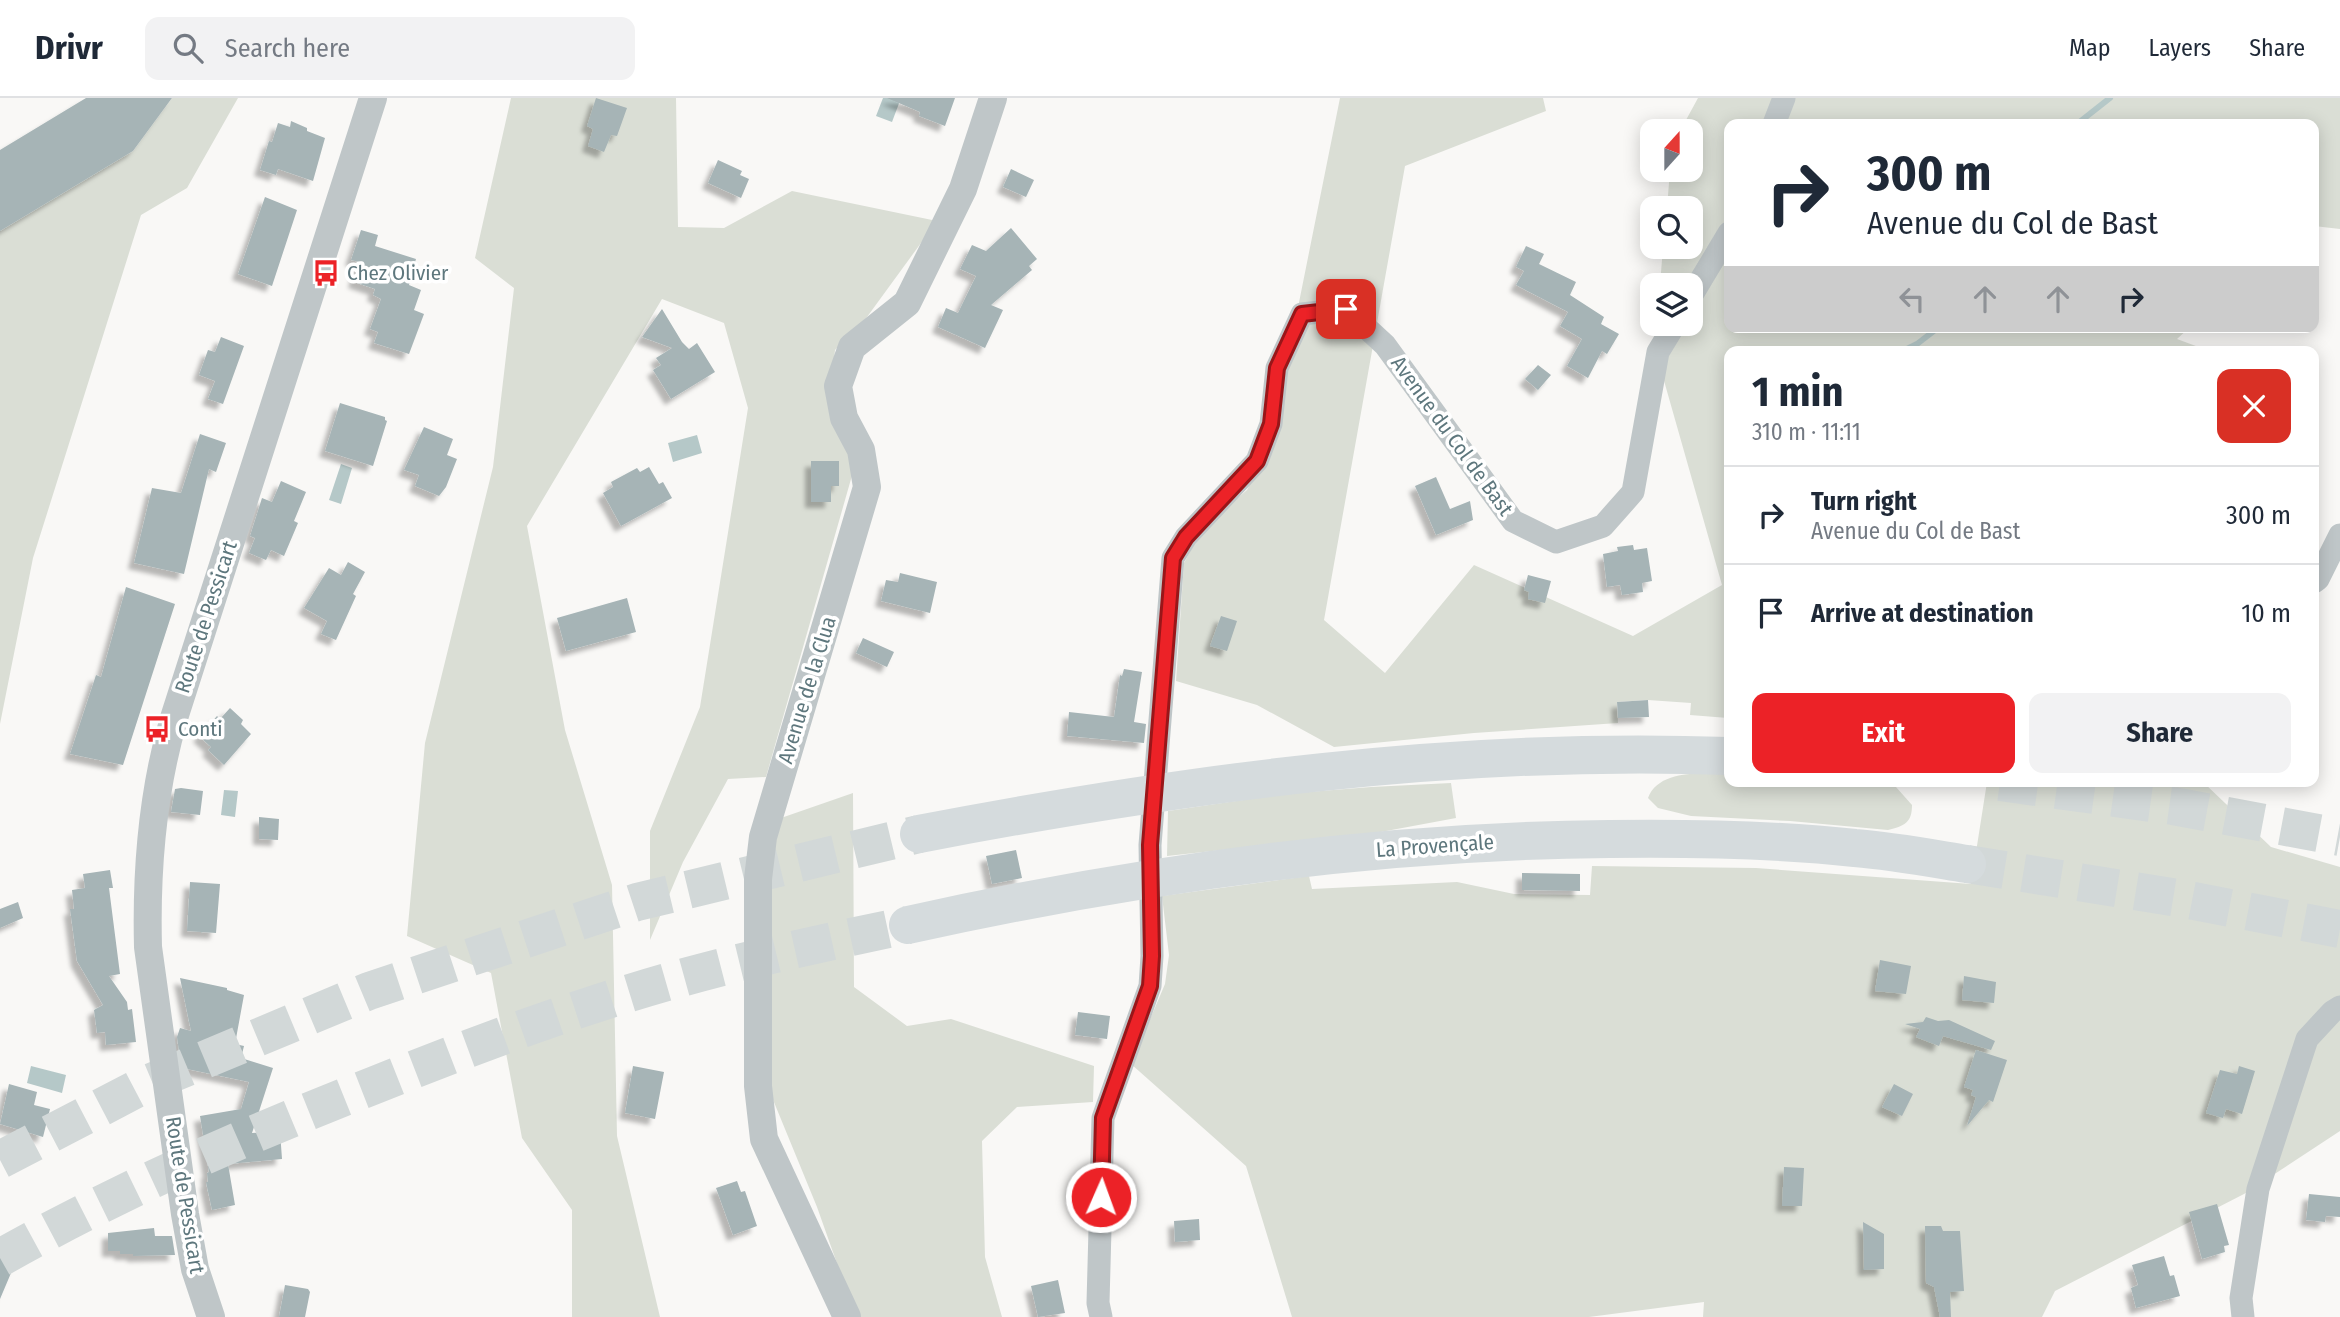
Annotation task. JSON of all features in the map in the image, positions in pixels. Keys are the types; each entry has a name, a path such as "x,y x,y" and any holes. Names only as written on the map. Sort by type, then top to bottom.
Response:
{"highway":[{"path":"919,834 1185,788 1333,771 1451,761 1636,754 1724,757"},
{"name":"La Provençale","path":"908,925 1010,902 1182,873 1274,860 1398,848 1560,839 1693,838 1856,848 1967,863"}],"street":[{"name":"Route de Pessicart","path":"211,1317 195,1269 185,1214 148,947 147,907 153,809 164,750 373,98"},
{"name":"Avenue de la Clua","path":"847,1317 764,1139 758,1086 758,879 763,837 867,487 861,450 844,418 838,386 852,347 907,303 963,189 993,98"},
{"path":"1776,119 1784,98"},
{"path":"1703,276 1724,241"},
{"name":"Avenue du Col de Bast","path":"1101,1317 1098,1303 1103,1118 1150,986 1150,845 1173,558 1186,537 1257,461 1271,424 1277,368 1302,314 1346,309 1385,345 1513,520 1556,542 1602,526 1633,492 1658,352 1668,336"},
{"path":"2319,577 2340,534"},
{"path":"2243,1317 2241,1298 2258,1189 2307,1039 2340,1007"}],"shaded area":[{"path":"172,98 238,98 187,188 141,215 33,558 0,724 0,231 133,151"},
{"path":"511,98 676,98 678,227 724,228 792,191 937,221 867,317 835,350 829,409 855,465 766,777 728,779 683,862 650,940 650,831 700,707 748,408 724,323 662,299 527,526 565,730 612,885 617,1136 660,1317 572,1317 572,1210 522,1138 491,973 407,936 425,743 493,467 514,288 475,258"},
{"path":"883,98 901,98 892,122 876,116"},
{"path":"1340,98 1543,98 1546,111 1405,166 1324,620 1385,673 1474,565 1633,636 1722,585 1655,349 1656,336 1703,336 1703,273 1661,273 1662,259 1703,259 1703,196 1668,196 1669,182 1703,182 1703,119 1687,119 1698,98 2340,98 2340,229 2319,227 2319,119 1724,119 1724,333 2184,333 2177,339 2196,346 1724,346 1724,718 1690,715 1691,703 1648,700 1617,702 1618,723 1474,733 1334,747 1257,705 1176,681 1184,563 1202,529 1247,490 1270,447"},
{"path":"697,435 702,453 673,462 668,443"},
{"path":"341,464 352,468 341,504 329,500"},
{"path":"1724,774 1724,787 1896,787 1912,805 1912,811 1906,823 1888,830 1691,816 1658,808 1648,798 1662,782 1672,777"},
{"path":"1451,783 1456,818 1370,834 1167,856 1168,811 1283,794"},
{"path":"1986,787 2208,787 2271,847 2340,867 2340,1131 2244,1194 2055,1291 2042,1317 1703,1317 1704,1302 1589,1317 1292,1317 1246,1166 1131,1064 1165,984 1169,955 1162,896 1309,876 1312,889 1457,882 1514,894 1590,895 1592,866 1756,868 1971,884"},
{"path":"224,790 238,791 235,817 221,815"},
{"path":"853,793 854,987 907,1026 951,1019 1094,1066 1093,1102 1017,1107 982,1141 985,1257 1002,1317 856,1317 817,1207 769,1090 769,848 781,818"},
{"path":"31,1066 66,1075 62,1093 27,1083"}],"building":[{"path":"86,98 172,98 133,151 0,231 0,150"},
{"path":"596,98 627,108 617,136 611,135 604,152 588,146 593,129 587,126"},
{"path":"887,98 955,98 945,126 919,116 920,112"},
{"path":"291,121 325,138 313,181 278,169 276,175 260,170 278,123 290,127"},
{"path":"718,160 742,171 740,175 749,179 741,198 708,183"},
{"path":"1011,169 1034,180 1026,197 1003,187"},
{"path":"265,197 297,210 272,286 238,274"},
{"path":"1011,228 1037,259 1029,266 1032,270 991,305 1003,310 985,348 938,327 946,308 958,313 976,276 960,269 972,245 986,251"},
{"path":"361,230 378,235 375,246 416,259 409,285 421,290 414,310 424,314 409,354 374,343 378,332 370,329 381,299 373,295 375,289 354,282 360,262 351,260"},
{"path":"1526,246 1544,254 1539,264 1576,282 1570,295 1604,317 1601,324 1619,334 1607,354 1602,351 1588,378 1567,366 1582,339 1560,326 1568,312 1516,285 1524,271 1516,267"},
{"path":"662,309 682,342 689,349 697,343 715,372 671,399 653,370 661,365 656,358 672,348 642,337"},
{"path":"221,337 244,346 223,404 208,399 215,381 199,375 208,350 215,352"},
{"path":"1538,365 1551,375 1538,390 1525,379"},
{"path":"340,403 385,417 387,421 373,466 325,451"},
{"path":"424,427 453,439 447,455 457,459 446,487 439,496 415,486 419,475 404,470"},
{"path":"200,434 226,443 216,472 209,469 184,574 134,563 152,488 181,493"},
{"path":"811,461 839,461 839,486 831,486 831,502 811,502"},
{"path":"649,467 659,484 663,482 672,498 621,526 603,493 613,487 611,482 637,468 640,472"},
{"path":"1436,477 1450,509 1470,501 1473,520 1436,535 1415,486"},
{"path":"281,481 306,492 294,521 298,523 284,556 271,550 266,560 249,553 255,538 250,536 262,498 272,502"},
{"path":"1633,545 1634,550 1647,548 1652,581 1642,583 1643,592 1622,595 1620,585 1607,587 1603,554 1618,551 1617,547"},
{"path":"348,562 365,572 353,594 356,596 336,640 321,634 327,621 304,608 329,568 341,575"},
{"path":"900,573 937,582 930,613 881,601 886,580 898,582"},
{"path":"1528,575 1551,581 1545,603 1528,599 1529,592 1524,590"},
{"path":"126,587 175,604 123,765 70,754 96,675 101,677"},
{"path":"627,598 636,632 566,651 557,618"},
{"path":"1221,616 1237,621 1227,651 1210,646"},
{"path":"863,638 894,652 887,667 856,653"},
{"path":"1124,669 1142,672 1134,722 1146,724 1144,743 1067,736 1069,712 1114,717 1120,675 1122,676"},
{"path":"1648,700 1649,717 1618,718 1617,702"},
{"path":"230,708 243,720 241,724 251,734 224,765 208,750 211,747 199,736 217,716 220,719"},
{"path":"175,789 203,791 200,815 171,812"},
{"path":"259,817 279,819 278,840 259,839"},
{"path":"1016,850 1022,878 992,884 986,856"},
{"path":"110,870 113,888 109,888 120,974 109,976 127,1002 128,1010 132,1009 136,1042 106,1045 105,1032 97,1033 94,1010 103,1005 77,961 70,909 74,909 72,890 85,888 83,874"},
{"path":"1522,873 1580,874 1580,891 1522,890"},
{"path":"190,882 220,884 216,933 187,931"},
{"path":"18,902 23,918 0,928 0,909"},
{"path":"1880,960 1911,966 1906,994 1875,991"},
{"path":"1964,976 1996,982 1994,1003 1962,1000"},
{"path":"180,978 227,988 244,995 235,1044 244,1046 241,1058 273,1068 252,1133 280,1131 282,1159 228,1164 235,1205 212,1210 206,1182 209,1172 200,1116 241,1109 249,1082 187,1069 187,1066 181,1065 177,1037 180,1028 191,1031"},
{"path":"1078,1012 1110,1016 1107,1039 1075,1035"},
{"path":"1926,1017 1938,1021 1949,1020 1995,1041 1991,1050 1943,1036 1939,1046 1916,1037 1920,1029 1905,1024 1923,1022"},
{"path":"1976,1050 2007,1060 1993,1102 1989,1100 1967,1126 1976,1097 1971,1095 1973,1090 1964,1087"},
{"path":"633,1066 664,1072 655,1119 625,1113"},
{"path":"2239,1066 2255,1071 2242,1114 2226,1109 2223,1118 2206,1113 2220,1070 2237,1074"},
{"path":"9,1084 37,1092 34,1105 50,1109 43,1137 0,1124"},
{"path":"1894,1084 1913,1094 1902,1116 1882,1107"},
{"path":"1784,1167 1804,1168 1802,1206 1782,1206"},
{"path":"737,1181 741,1192 745,1191 757,1226 733,1235 716,1188"},
{"path":"2309,1194 2340,1197 2340,1217 2326,1216 2325,1222 2306,1220"},
{"path":"2217,1204 2229,1245 2224,1246 2225,1252 2202,1259 2189,1212"},
{"path":"1199,1219 1200,1240 1175,1242 1174,1221"},
{"path":"1863,1222 1884,1234 1884,1269 1864,1270"},
{"path":"1925,1226 1941,1226 1943,1231 1960,1231 1964,1291 1950,1292 1951,1317 1940,1317 1934,1287 1926,1283"},
{"path":"154,1228 155,1236 172,1236 175,1255 133,1256 120,1254 120,1251 108,1251 108,1233"},
{"path":"0,1237 22,1247 0,1299"},
{"path":"2164,1256 2170,1276 2174,1275 2180,1296 2136,1308 2131,1288 2138,1285 2132,1265"},
{"path":"1058,1280 1065,1313 1038,1317 1031,1286"},
{"path":"285,1285 308,1289 310,1292 305,1317 279,1317"}],"waterway":[{"path":"2083,119 2110,98"},
{"path":"1913,346 1931,333"}],"tunnel":[{"path":"2036,787 2173,806 2340,837"},
{"path":"0,1160 142,1086 369,991 637,902 919,834"},
{"path":"1967,864 2178,898 2340,929"},
{"path":"0,1258 91,1209 184,1165 327,1104 488,1041 603,1001 681,978 908,925"}],"place":[{"name":"Chez Olivier","path":"326,273"},
{"name":"Conti","path":"157,729"}],"route":[{"path":"1101,1197 1103,1118 1150,986 1150,845 1173,558 1186,537 1257,461 1271,424 1277,368 1302,314 1346,309"}]}
